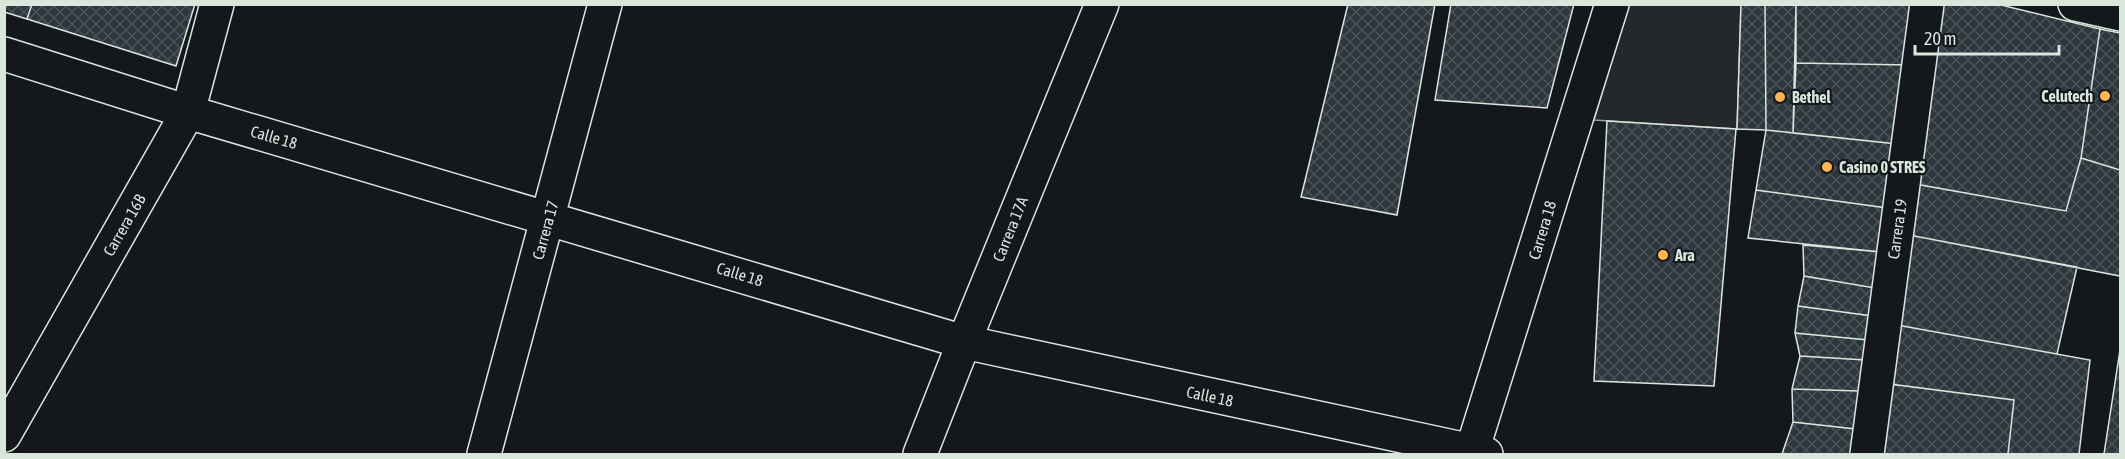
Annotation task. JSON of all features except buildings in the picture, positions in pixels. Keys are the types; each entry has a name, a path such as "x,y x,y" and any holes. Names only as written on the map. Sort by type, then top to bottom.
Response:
{"street":[{"name":"Carrera 16B","path":"4,435 188,112 217,4"},
{"name":"Carrera 17","path":"484,454 605,4"},
{"name":"Carrera 17A","path":"920,454 963,342 1102,4"},
{"name":"Carrera 18","path":"1476,454 1612,4"},
{"name":"Carrera 19","path":"1867,454 1927,4"},
{"path":"2075,4 2121,14"},
{"name":"Calle 18","path":"4,54 188,112 549,217 963,342 1476,454"}],"shaded area":[{"path":"1628,5 1741,5 1737,129 1594,120"}],"place":[{"name":"Celutech","path":"2105,96"},
{"name":"Bethel","path":"1780,97"},
{"name":"Casino 0 STRES","path":"1827,167"},
{"name":"Ara","path":"1663,255"}]}
